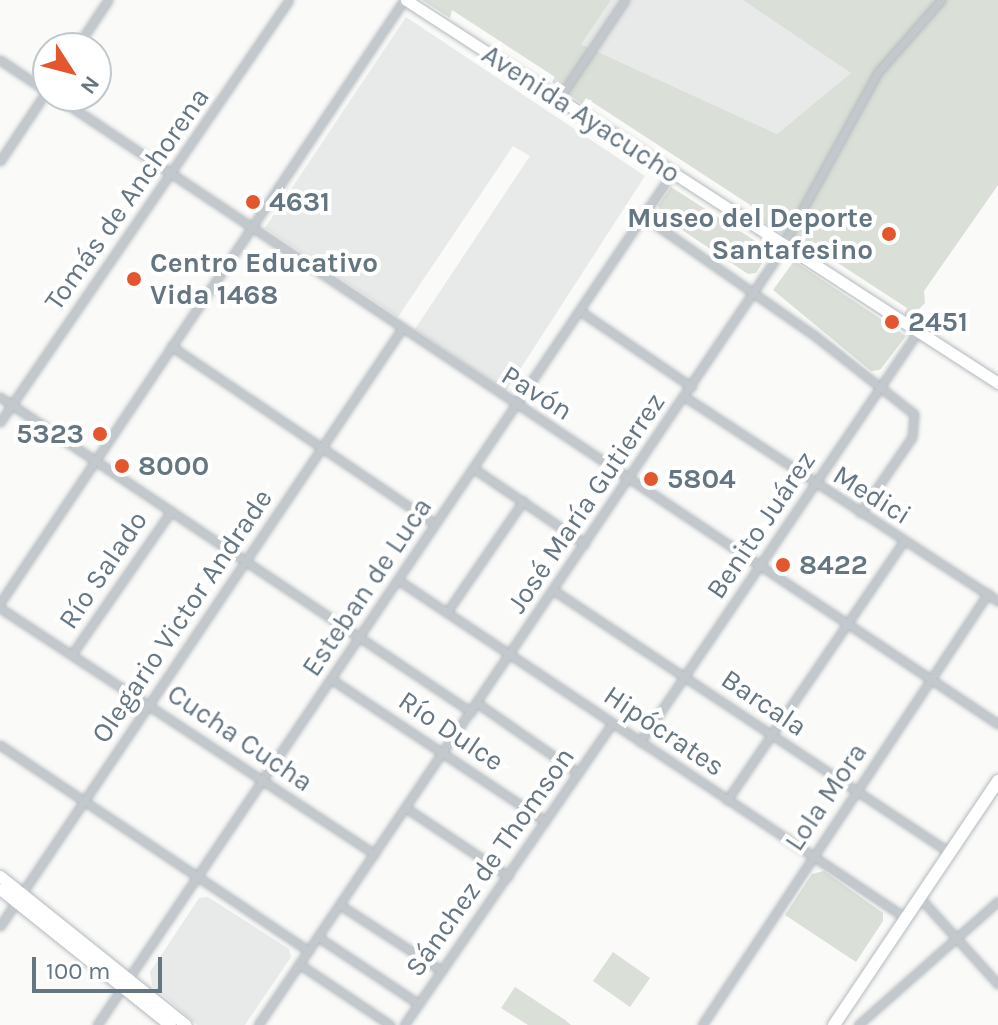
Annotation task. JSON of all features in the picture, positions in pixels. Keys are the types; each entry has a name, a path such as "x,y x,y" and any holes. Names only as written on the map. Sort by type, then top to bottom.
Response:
{"main road":[{"name":"Avenida Ayacucho","path":"405,0 998,383"},
{"path":"834,1025 998,781"},
{"path":"0,876 19,898 126,983 186,1025"},
{"path":"0,889 19,898"},
{"path":"126,983 170,1025"}],"street":[{"path":"87,32 108,0"},
{"name":"Tomás de Anchorena","path":"0,422 173,174 289,0"},
{"path":"0,605 405,0"},
{"path":"558,100 625,0"},
{"name":"José María Gutierrez","path":"258,1025 754,292 783,244 856,105 878,72 941,0"},
{"path":"0,60 32,80"},
{"path":"0,161 33,112"},
{"name":"Pavón","path":"79,112 515,407 630,476 998,724"},
{"name":"Esteban de Luca","path":"97,1025 672,173"},
{"path":"643,216 754,292 914,414 912,437 860,513"},
{"path":"580,311 692,387"},
{"name":"Olegario Victor Andrade","path":"0,926 401,330"},
{"name":"Benito Juárez","path":"640,742 918,332"},
{"path":"171,346 435,524"},
{"path":"0,397 471,712"},
{"name":"Medici","path":"685,397 998,601"},
{"path":"473,468 585,544"},
{"path":"447,612 523,501"},
{"name":"Río Salado","path":"72,654 171,511"},
{"path":"727,800 904,541"},
{"name":"Hipócrates","path":"398,580 906,918"},
{"name":"Barcala","path":"553,590 950,853"},
{"name":"Lola Mora","path":"702,1025 988,593"},
{"name":"Cucha Cucha","path":"0,605 374,854"},
{"name":"Río Dulce","path":"331,679 545,821"},
{"path":"477,703 578,773"},
{"name":"Sánchez de Thomson","path":"404,1025 612,724"},
{"path":"0,745 309,951"},
{"path":"406,808 508,876"},
{"path":"920,898 998,984"},
{"path":"858,1025 998,901"},
{"path":"340,905 442,971"},
{"path":"318,937 419,1004"},
{"path":"299,964 390,1025"}],"shaded area":[{"path":"422,0 611,0 581,44 777,134 851,73 743,0 998,0 998,185 924,291 925,303 910,318 904,314 907,308 824,254 820,259 761,220 764,214 586,98 582,104 552,82 555,77 452,10 450,18"},
{"path":"486,0 894,0 855,70 777,134"},
{"path":"406,17 645,176 506,391 415,329 530,156 513,146 398,317 265,228"},
{"path":"671,187 757,242 768,254 756,273 748,274 661,216 658,206"},
{"path":"794,261 906,336 880,370 871,371 773,290"},
{"path":"824,871 883,913 883,921 856,962 785,915 812,874"},
{"path":"208,897 289,949 291,957 245,1025 197,1025 152,985 150,972 199,898"},
{"path":"613,952 650,978 630,1007 593,981"},
{"path":"515,987 571,1025 528,1025 501,1008"}],"place":[{"name":"4631","path":"253,202"},
{"name":"Museo del Deporte Santafesino","path":"889,234"},
{"name":"Centro Educativo Vida 1468","path":"134,279"},
{"name":"2451","path":"892,322"},
{"name":"5323","path":"100,434"},
{"name":"8000","path":"122,466"},
{"name":"5804","path":"651,479"},
{"name":"8422","path":"783,565"}]}
